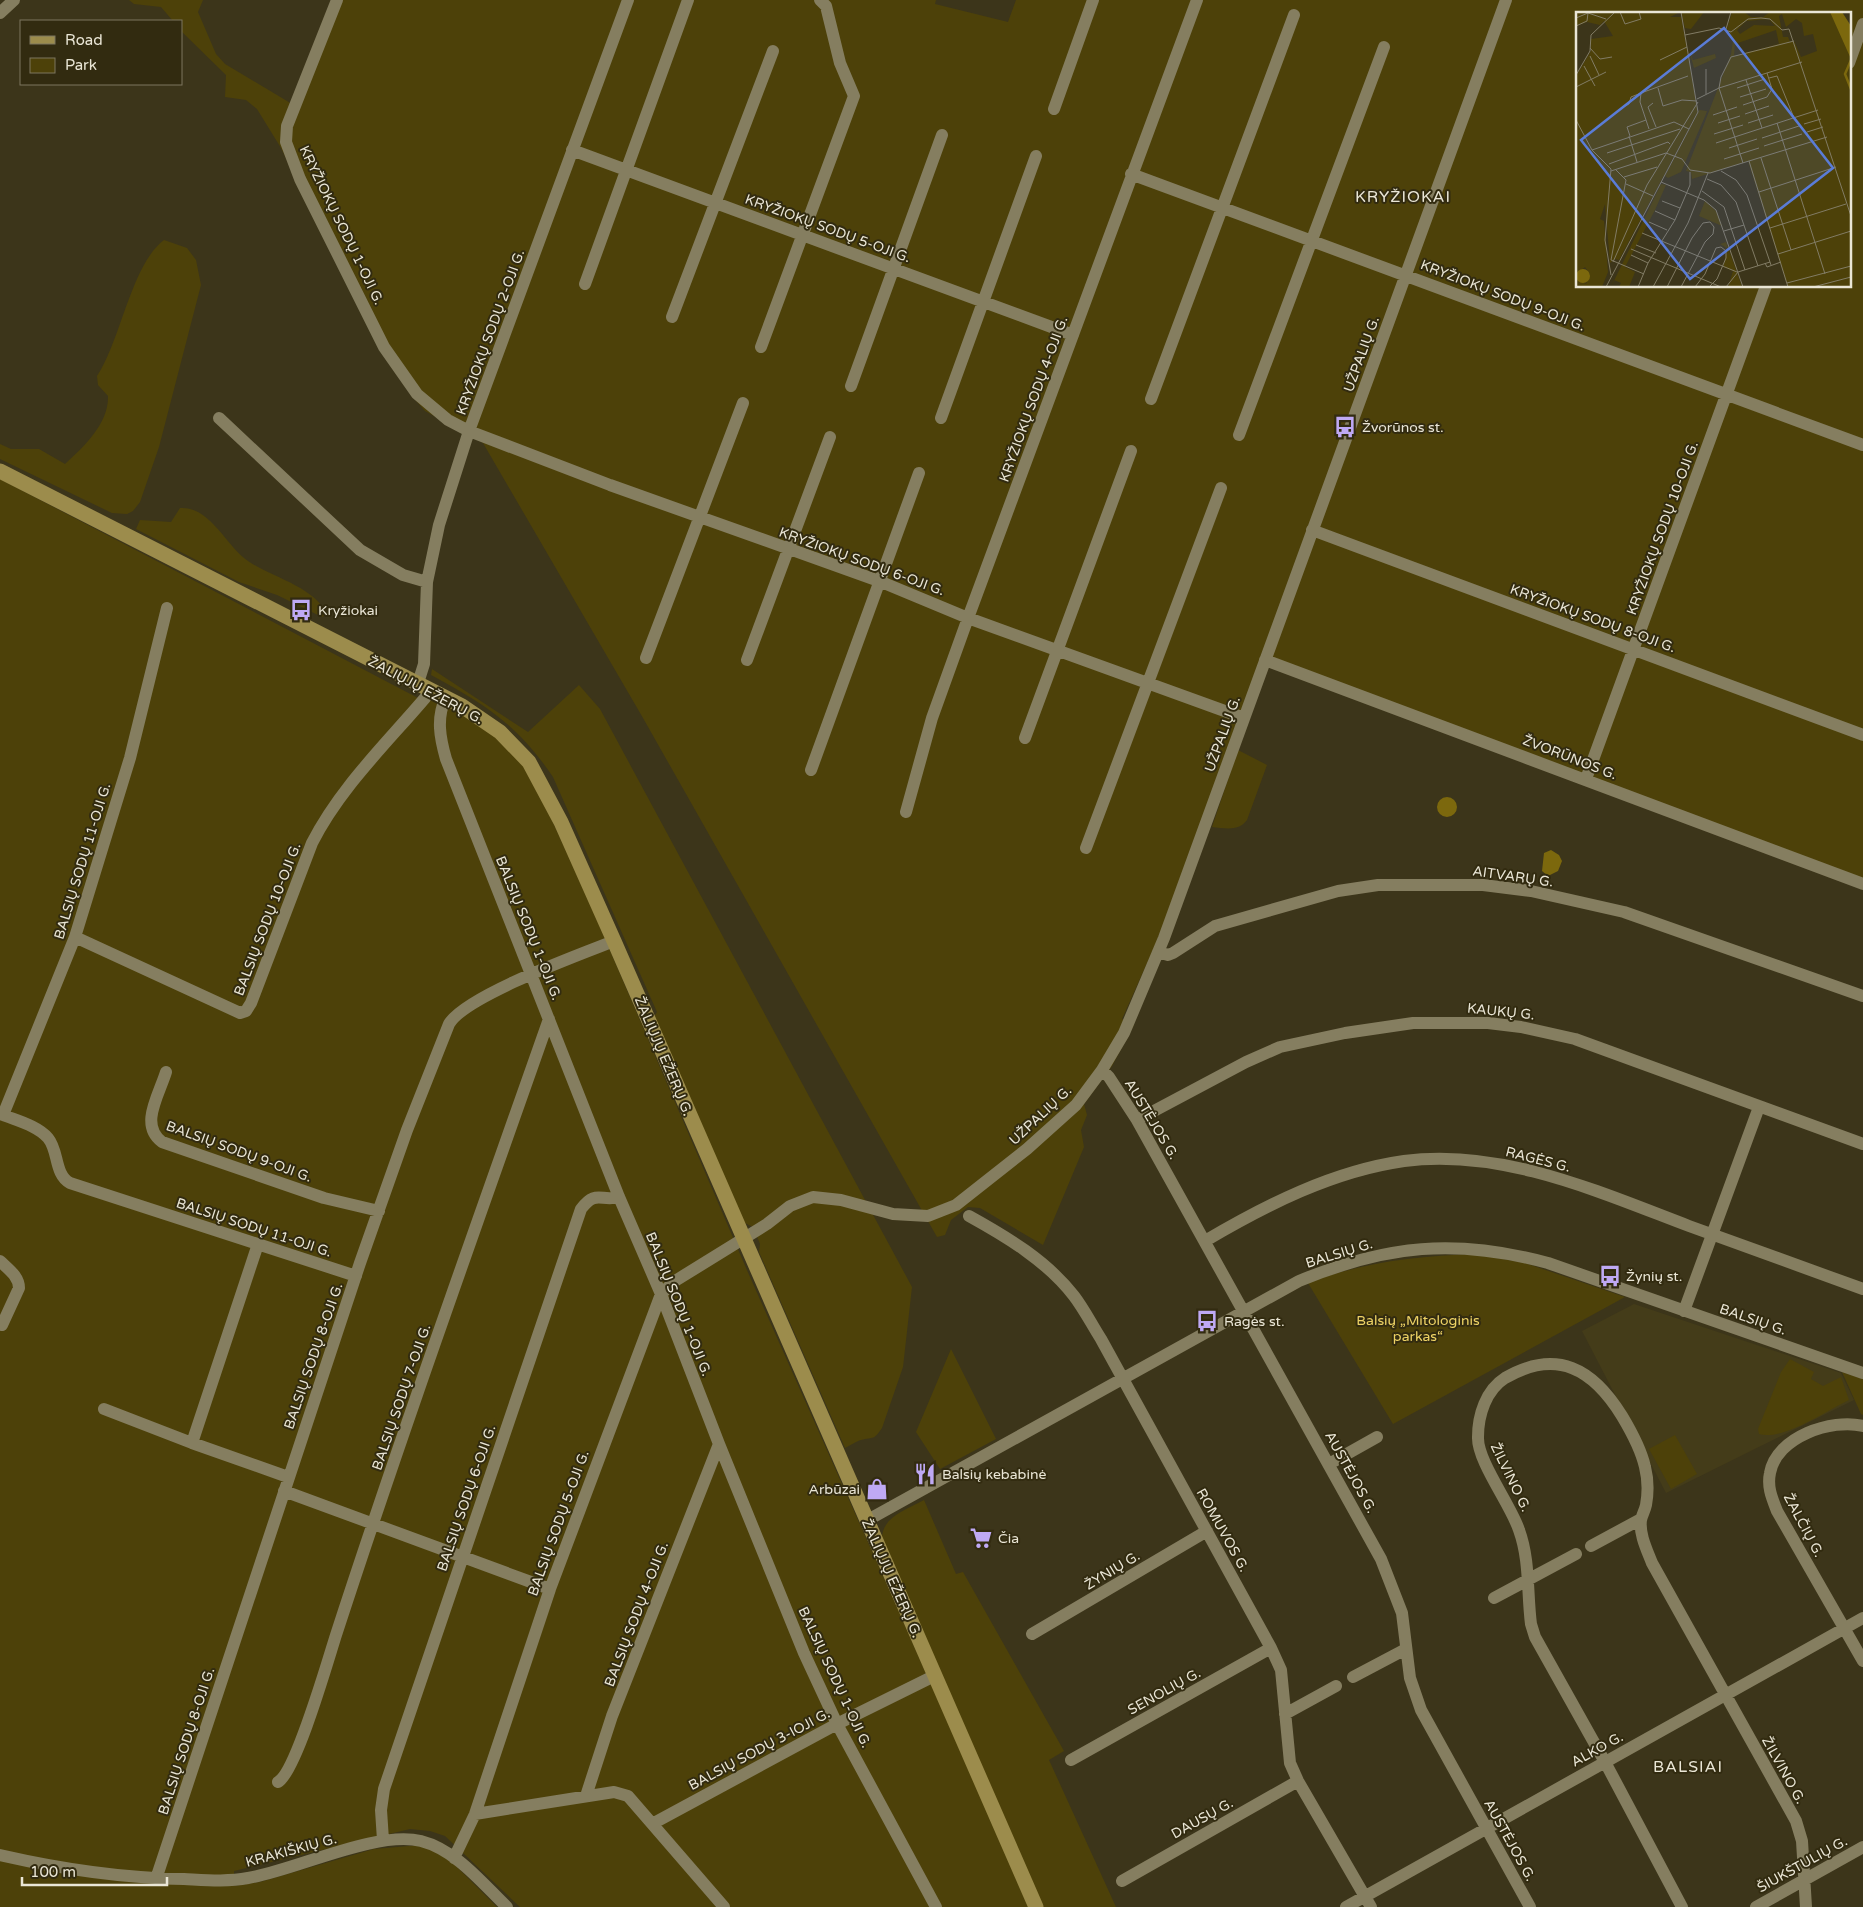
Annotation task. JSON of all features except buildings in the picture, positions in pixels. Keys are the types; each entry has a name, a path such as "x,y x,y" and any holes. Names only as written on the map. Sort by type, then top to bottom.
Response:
{"main road":[{"name":"ŽALIŲJŲ EŽERŲ G.","path":"0,471 446,698 500,732 529,762 561,822 614,941 1036,1907"}],"street":[{"path":"0,13 14,0"},
{"name":"KRYŽIOKŲ SODŲ 1-OJI G.","path":"337,0 287,126 286,142 300,179 384,347 416,394 448,420 469,431"},
{"name":"KRYŽIOKŲ SODŲ 2-OJI G.","path":"424,686 427,582 439,525 469,431 628,0"},
{"path":"585,284 688,0"},
{"path":"761,347 854,96 840,63 826,6 820,0"},
{"path":"1054,108 1093,0"},
{"name":"KRYŽIOKŲ SODŲ 4-OJI G.","path":"906,812 932,718 1197,0"},
{"name":"UŽPALIŲ G.","path":"743,1238 790,1206 813,1197 841,1200 893,1214 928,1216 956,1204 1052,1128 1076,1105 1102,1070 1132,1018 1158,952 1506,0"},
{"path":"1151,399 1294,15"},
{"path":"1850,60 1863,24"},
{"path":"1239,434 1384,48"},
{"path":"672,317 773,51"},
{"path":"851,386 942,135"},
{"name":"KRYŽIOKŲ SODŲ 5-OJI G.","path":"572,150 1073,335"},
{"path":"941,418 1036,156"},
{"name":"KRYŽIOKŲ SODŲ 9-OJI G.","path":"1132,174 1863,445"},
{"name":"KRYŽIOKŲ SODŲ 10-OJI G.","path":"1586,779 1765,288"},
{"path":"646,658 742,403"},
{"path":"219,418 360,550 403,575 427,582"},
{"name":"KRYŽIOKŲ SODŲ 6-OJI G.","path":"469,431 879,582 968,618 1059,649 1244,718"},
{"path":"747,660 830,437"},
{"path":"1025,738 1131,451"},
{"path":"811,770 919,473"},
{"path":"1086,848 1221,488"},
{"name":"KRYŽIOKŲ SODŲ 8-OJI G.","path":"1312,530 1863,735"},
{"name":"BALSIŲ SODŲ 11-OJI G.","path":"167,608 130,758 75,937 2,1119 33,1127 49,1139 60,1172 70,1183 356,1276"},
{"name":"ŽVORŪNOS G.","path":"1265,660 1863,884"},
{"name":"BALSIŲ SODŲ 10-OJI G.","path":"75,937 240,1013 246,1011 251,1003 312,844 324,819 350,784 425,698 424,686"},
{"name":"BALSIŲ SODŲ 1-OJI G.","path":"446,698 441,711 440,732 446,759 618,1197 661,1294 719,1444 804,1653 837,1724 936,1907"},
{"name":"AITVARŲ G.","path":"1158,952 1168,955 1174,954 1215,926 1338,891 1378,884 1483,885 1530,891 1624,912 1863,996"},
{"name":"BALSIŲ SODŲ 8-OJI G.","path":"156,1878 356,1276 418,1102 452,1019 476,1002 532,974 614,941"},
{"name":"BALSIŲ SODŲ 7-OJI G.","path":"278,1782 286,1774 310,1715 372,1524 549,1019"},
{"name":"KAUKŲ G.","path":"1136,1120 1246,1062 1280,1047 1345,1033 1413,1024 1454,1022 1521,1027 1575,1039 1863,1144"},
{"name":"AUSTĖJOS G.","path":"1102,1070 1109,1077 1136,1120 1381,1559 1394,1588 1402,1613 1410,1678 1421,1710 1530,1907"},
{"name":"BALSIŲ SODŲ 9-OJI G.","path":"166,1072 150,1121 153,1133 162,1142 324,1198 379,1211"},
{"path":"1684,1311 1714,1235 1759,1107"},
{"name":"RAGĖS G.","path":"1205,1241 1274,1204 1350,1172 1406,1161 1434,1159 1480,1161 1543,1175 1606,1195 1863,1289"},
{"name":"BALSIŲ SODŲ 6-OJI G.","path":"383,1840 381,1810 384,1789 582,1209 592,1198 597,1196 618,1197"},
{"name":"ROMUVOS G.","path":"969,1216 1032,1256 1065,1284 1101,1339 1271,1648 1281,1670 1290,1763 1298,1781 1368,1902"},
{"name":"BALSIŲ SODŲ 5-OJI G.","path":"454,1858 475,1814 550,1589 661,1294 675,1281 743,1238"},
{"path":"192,1442 258,1244"},
{"name":"BALSIŲ G.","path":"866,1521 1299,1281 1344,1265 1398,1252 1454,1247 1493,1251 1548,1263 1863,1373"},
{"path":"0,1261 19,1283 19,1288 2,1325"},
{"name":"ŽILVINO G.","path":"1682,1907 1674,1887 1535,1637 1530,1624 1523,1542 1519,1528 1477,1440 1478,1427 1486,1398 1496,1384 1530,1367 1556,1365 1585,1373 1598,1383 1612,1399 1629,1427 1645,1468 1646,1505 1641,1519 1646,1548 1652,1564 1796,1821 1802,1841 1806,1907"},
{"path":"104,1409 288,1477"},
{"name":"ŽALČIŲ G.","path":"1863,1426 1851,1423 1837,1424 1809,1433 1794,1441 1776,1459 1770,1471 1769,1484 1777,1511 1863,1662"},
{"path":"1329,1464 1377,1437"},
{"name":"BALSIŲ SODŲ 4-OJI G.","path":"586,1796 612,1716 719,1444"},
{"path":"284,1491 463,1555 550,1589"},
{"path":"1591,1546 1641,1519"},
{"name":"ŽYNIŲ G.","path":"1032,1634 1207,1531"},
{"path":"1494,1598 1576,1554"},
{"name":"ALKO G.","path":"1346,1907 1368,1902 1486,1830 1863,1618"},
{"name":"SENOLIŲ G.","path":"1071,1760 1271,1648"},
{"path":"1353,1677 1406,1649"},
{"name":"BALSIŲ SODŲ 3-IOJI G.","path":"652,1824 837,1724 934,1676"},
{"path":"1285,1714 1336,1686"},
{"name":"DAUSŲ G.","path":"1122,1881 1298,1781"},
{"path":"475,1814 614,1792 623,1793 724,1907"},
{"name":"KRAKIŠKIŲ G.","path":"0,1855 64,1869 156,1878 214,1880 246,1878 268,1874 383,1840 420,1841 454,1858 507,1907"},
{"name":"ŠIUKŠTULIŲ G.","path":"1756,1907 1863,1847"}],"shaded area":[{"path":"1447,797 1454,800 1457,807 1454,814 1447,817 1440,814 1437,807 1440,800"},
{"path":"1551,850 1559,855 1562,861 1558,871 1548,876 1542,871 1544,853"},
{"path":"1634,1304 1841,1373 1854,1400 1666,1493 1582,1331"}],"green space":[{"path":"129,0 203,0 198,12 216,54 225,64 297,107 339,0 936,0 935,4 1008,22 1016,0 1863,0 1863,881 1260,663 1157,941 1122,1019 1134,1025 1112,1066 1084,1104 1087,1115 1081,1130 1084,1147 1043,1245 980,1208 968,1207 951,1220 945,1235 937,1237 643,718 483,443 425,411 411,395 376,339 281,148 257,109 246,100 225,97 226,75 182,32 182,20 172,20 161,7 134,4"},
{"path":"164,240 187,248 196,260 201,285 159,447 140,502 133,511 127,514 112,513 0,459 0,444 11,449 39,449 65,464 94,434 104,416 108,396 98,385 97,376 113,343 143,267"},
{"path":"0,479 418,698 442,700 489,729 529,771 582,885 746,1268 1030,1907 520,1907 445,1836 430,1831 410,1829 234,1871 234,1886 260,1882 374,1849 421,1845 448,1858 497,1907 0,1907"},
{"path":"180,508 191,509 200,513 248,561 303,590 321,605 326,614 322,617 277,595 239,582 136,529 140,520 171,522"},
{"path":"432,669 528,732 579,685 600,709 912,1287 903,1367 882,1428 877,1435 845,1448 759,1252 760,1244 753,1227 741,1221 654,1017 657,1012 553,777 540,759 513,729 484,706 431,675"},
{"path":"1238,750 1267,765 1247,820 1235,828 1212,827"},
{"name":"Balsių „Mitologinis parkas“","path":"1475,1254 1525,1263 1625,1297 1393,1424 1308,1283 1349,1270 1390,1261 1432,1256"},
{"path":"951,1349 996,1439 940,1469 916,1432"},
{"path":"1790,1359 1814,1372 1811,1379 1823,1386 1841,1377 1849,1400 1792,1429 1769,1435 1759,1434 1758,1429 1781,1372"},
{"path":"1842,1372 1863,1379 1863,1415 1861,1414"},
{"path":"1675,1435 1697,1474 1671,1489 1649,1449"},
{"path":"924,1500 956,1574 963,1572 1064,1751 1049,1760 1116,1907 1042,1907 882,1540 883,1532 890,1520"}],"place":[{"name":"Žvorūnos st.","path":"1345,427"},
{"name":"Kryžiokai","path":"301,610"},
{"name":"Žynių st.","path":"1610,1276"},
{"name":"Ragės st.","path":"1207,1321"},
{"name":"Balsių kebabinė","path":"925,1474"},
{"name":"Arbūzai","path":"877,1489"},
{"name":"Čia","path":"981,1538"}],"district":[{"name":"KRYŽIOKAI","path":"1403,196"},
{"name":"BALSIAI","path":"1688,1766"}]}
